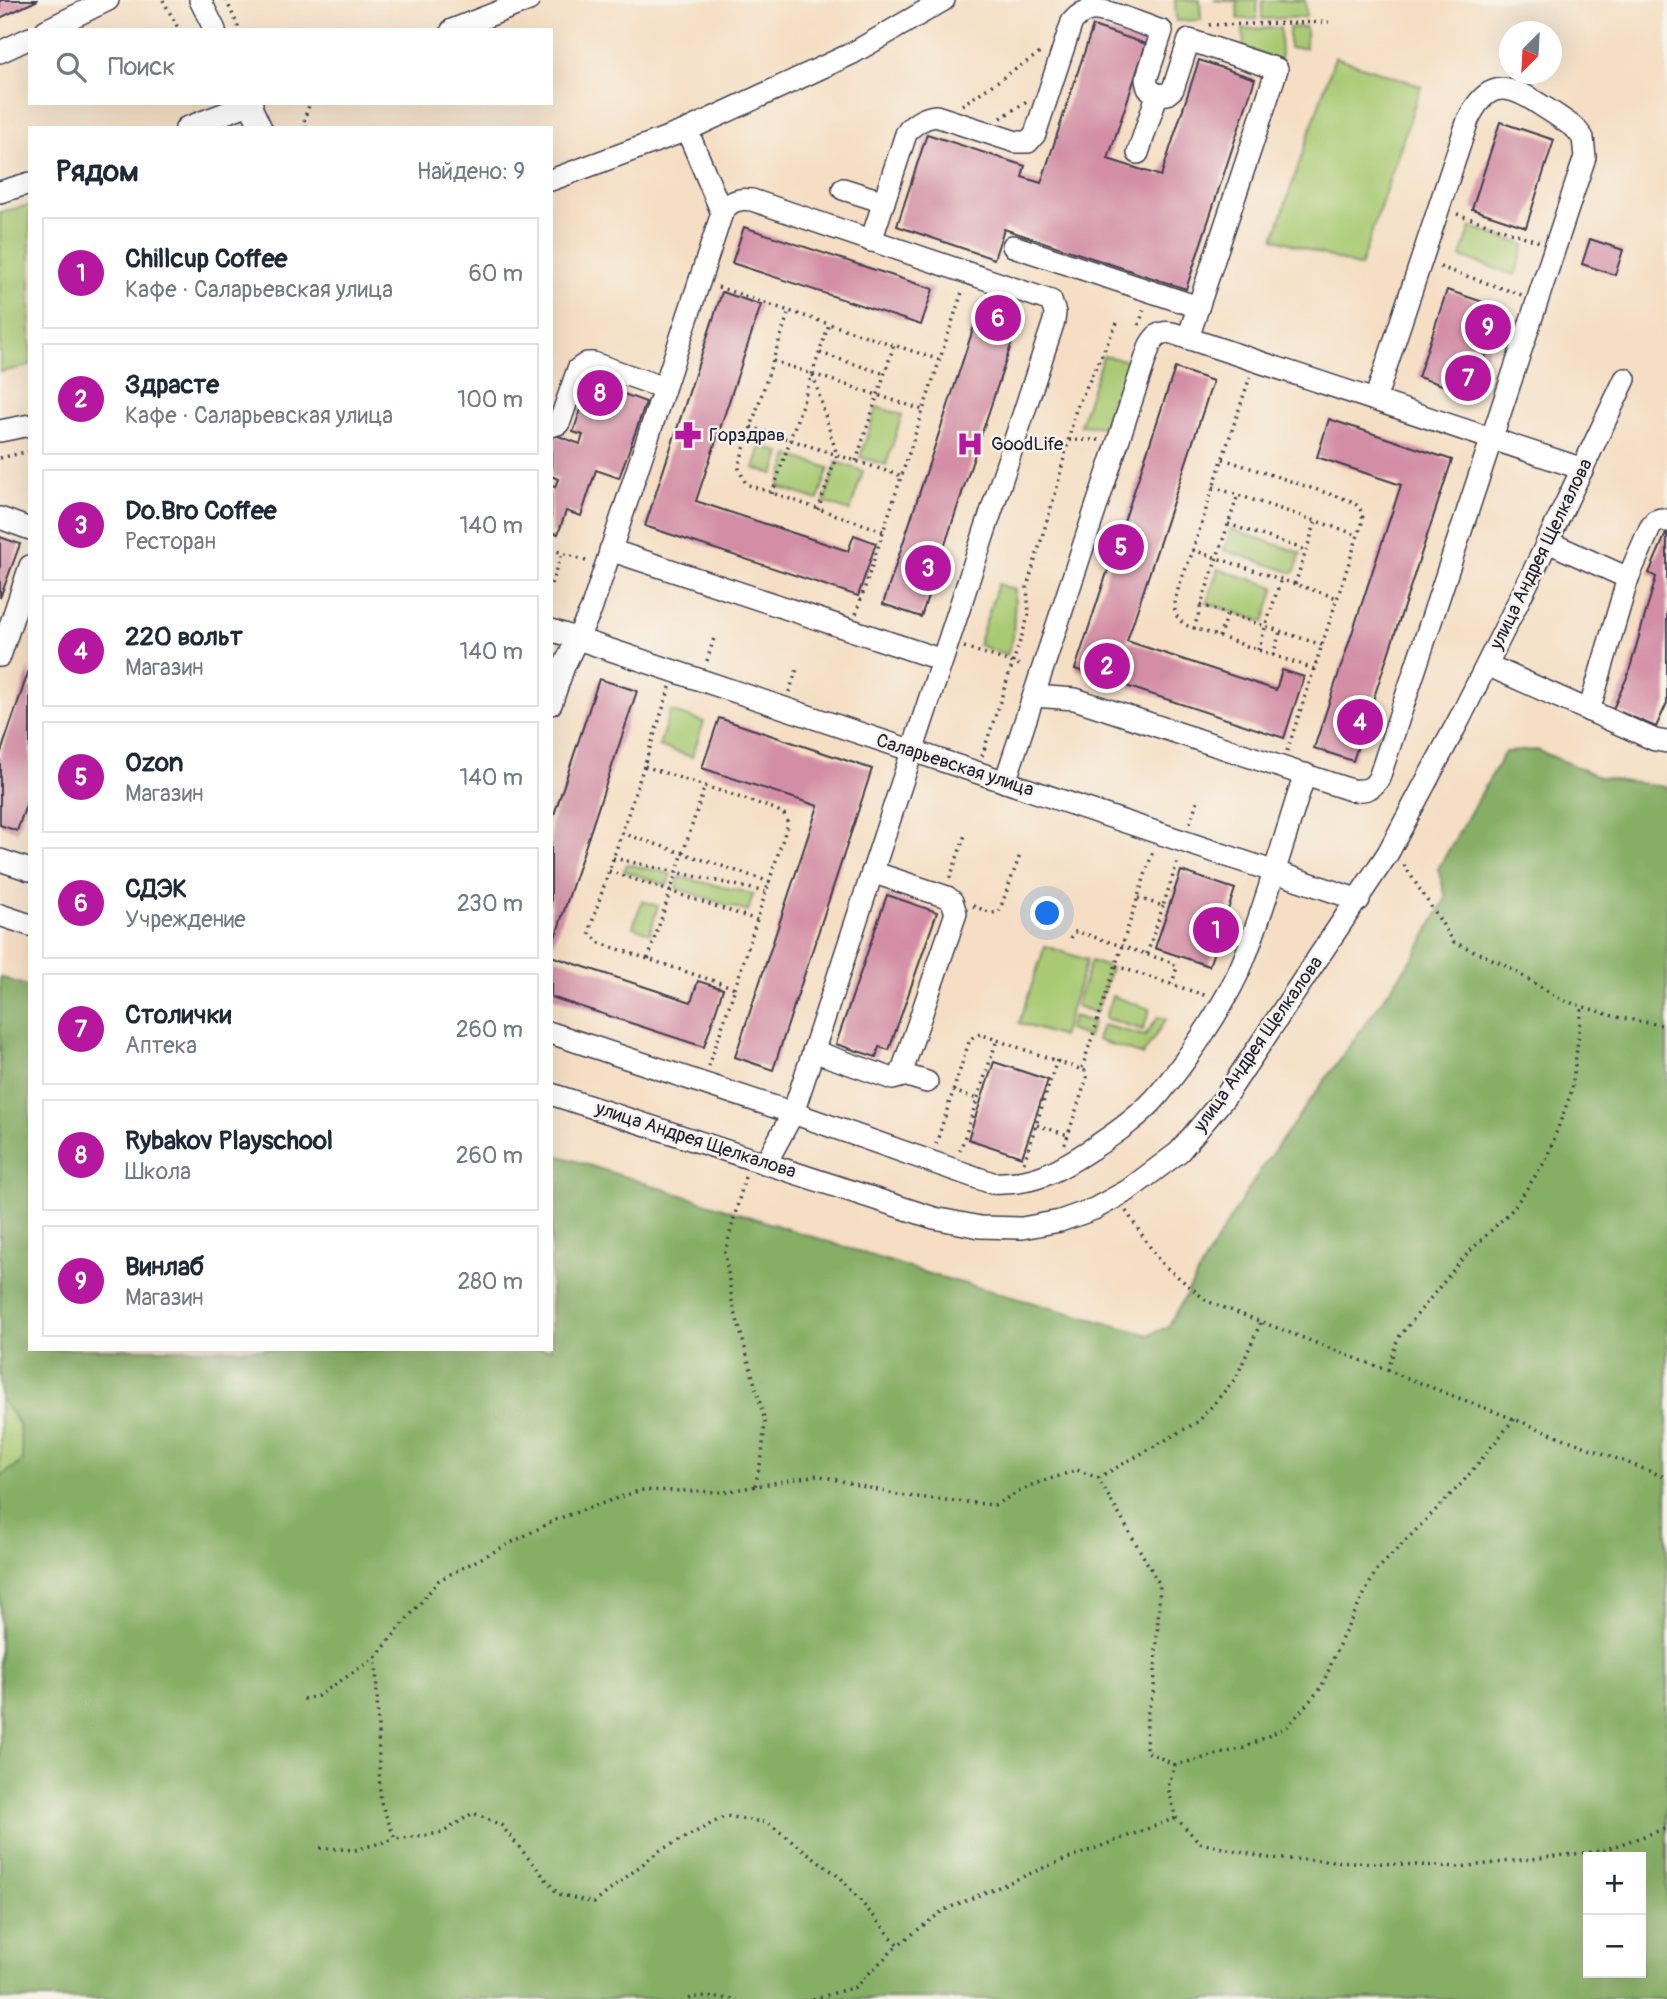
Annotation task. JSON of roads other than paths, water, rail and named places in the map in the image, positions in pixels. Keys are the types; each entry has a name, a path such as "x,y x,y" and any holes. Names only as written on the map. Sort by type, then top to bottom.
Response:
{"street":[{"path":"50,28 108,0"},
{"path":"200,0 214,28"},
{"path":"457,28 529,0"},
{"path":"553,179 687,130 853,53 944,0"},
{"path":"871,241 908,131 932,116 1016,142 1028,142 1035,134 1068,34 1077,16 1091,10 1175,35 1277,69 1188,338"},
{"path":"1175,35 1173,89 1167,94 1157,95 1148,88 1146,80 1175,35"},
{"path":"0,52 28,39"},
{"path":"1034,696 1075,699 1351,790 1363,791 1375,785 1585,157 1585,146 1576,130 1518,90 1490,92 1476,102 1375,400"},
{"path":"1138,153 1157,95"},
{"path":"191,126 247,105"},
{"path":"250,105 260,126"},
{"path":"687,130 722,213"},
{"path":"0,191 28,184"},
{"path":"843,189 884,202"},
{"path":"553,698 564,666 591,610 726,207 737,200 752,200 1051,301 1055,313 793,1113 758,1161"},
{"path":"1013,246 1198,307"},
{"path":"1005,782 1150,345 1156,336 1164,332 1188,338 1583,469"},
{"path":"553,425 560,421 578,369 587,363 664,388"},
{"name":"улица Андрея Щелкалова","path":"553,1095 934,1218 980,1227 1022,1228 1060,1221 1094,1209 1117,1197 1179,1152 1225,1097 1359,900 1388,853 1487,665 1625,379"},
{"path":"0,431 28,425"},
{"path":"0,518 28,528"},
{"path":"1589,710 1628,578 1650,528 1661,519 1667,521"},
{"path":"1548,542 1628,578"},
{"path":"607,558 945,651"},
{"path":"0,656 28,572"},
{"name":"Саларьевская улица","path":"553,631 1005,782 1181,851 1273,871 1359,900"},
{"path":"1487,665 1655,740 1667,742"},
{"path":"553,1034 793,1113 992,1183 1017,1184 1032,1181 1073,1161 1116,1134 1159,1094 1206,1028 1245,959 1305,774"},
{"path":"0,860 28,869"},
{"path":"813,1051 893,1079 900,1077 956,913 953,901 946,897 872,872"},
{"path":"0,915 28,924"},
{"path":"901,1074 927,1082"}],"place":[{"name":"СДЭК","path":"998,318"},
{"name":"Винлаб","path":"1488,327"},
{"name":"Столички","path":"1468,378"},
{"name":"Rybakov Playschool","path":"600,393"},
{"name":"Горздрав","path":"688,435"},
{"name":"GoodLife","path":"970,444"},
{"name":"Ozon","path":"1121,547"},
{"name":"Do.Bro Coffee","path":"928,568"},
{"name":"Здрасте","path":"1107,666"},
{"name":"220 вольт","path":"1360,722"},
{"name":"Chillcup Coffee","path":"1216,930"}]}
